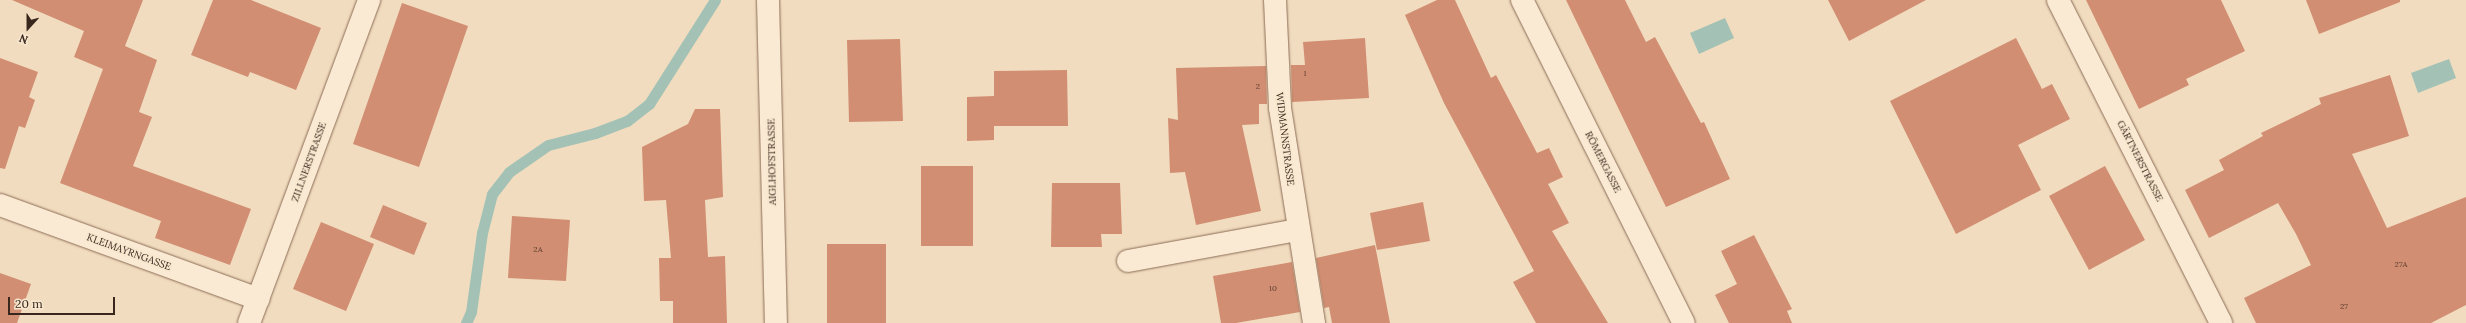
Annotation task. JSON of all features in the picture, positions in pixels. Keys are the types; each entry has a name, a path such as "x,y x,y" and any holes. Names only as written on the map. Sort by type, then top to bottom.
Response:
{"street":[{"name":"ZILLNERSTRASSE","path":"249,323 369,0"},
{"name":"AIGLHOFSTRASSE","path":"768,0 776,323"},
{"name":"WIDMANNSTRASSE","path":"1275,0 1280,108 1297,230 1314,323"},
{"name":"RÖMERGASSE","path":"1522,0 1684,323"},
{"name":"GÄRTNERSTRASSE","path":"2058,0 2222,323"},
{"name":"KLEIMAYRNGASSE","path":"0,205 258,299"},
{"path":"1128,261 1297,230"}],"shaded area":[{"path":"1725,18 1734,38 1699,54 1690,33"},
{"path":"2449,59 2456,78 2418,93 2411,73"}],"building":[{"path":"12,0 143,0 125,46 157,60 139,112 152,117 133,166 251,209 230,265 155,238 161,221 60,183 103,69 74,57 84,31"},
{"path":"213,0 251,0 321,28 296,90 250,72 248,77 191,55"},
{"path":"1437,0 1455,0 1491,78 1496,75 1537,153 1549,148 1563,177 1548,184 1569,223 1552,231 1608,323 1536,323 1513,282 1534,271 1444,103 1405,15"},
{"path":"1566,0 1625,0 1646,42 1655,37 1701,123 1704,122 1730,179 1666,207"},
{"path":"1828,0 1926,0 1849,41"},
{"path":"2086,0 2221,0 2245,51 2186,79 2189,85 2139,109"},
{"path":"2306,0 2400,0 2400,2 2319,34"},
{"path":"402,3 468,26 419,167 353,144"},
{"path":"1365,38 1369,98 1292,102 1291,65 1305,65 1303,42"},
{"path":"2016,38 2042,89 2052,84 2070,119 2018,145 2041,190 1956,234 1890,101"},
{"path":"900,39 903,121 849,122 847,40"},
{"path":"0,58 38,72 29,97 35,100 25,128 19,126 5,169 0,168"},
{"path":"1266,66 1267,104 1259,104 1259,124 1242,125 1261,211 1196,225 1185,172 1170,173 1168,118 1178,120 1176,68"},
{"path":"1067,70 1068,126 994,126 994,140 967,141 967,97 994,96 994,71"},
{"path":"2390,75 2409,136 2352,154 2387,228 2466,197 2466,305 2431,323 2256,323 2244,298 2311,265 2296,234 2278,203 2209,238 2185,190 2224,170 2219,160 2263,136 2261,133 2321,104 2319,98"},
{"path":"695,109 720,109 723,197 705,200 708,257 725,256 727,323 673,323 673,301 660,301 659,258 671,258 666,200 644,201 642,147 688,124"},
{"path":"921,166 973,166 973,246 921,246"},
{"path":"2105,166 2145,240 2089,270 2049,196"},
{"path":"1052,183 1120,183 1122,234 1101,234 1102,247 1051,247"},
{"path":"1423,202 1430,241 1377,250 1370,213"},
{"path":"383,205 427,223 414,255 370,237"},
{"path":"512,216 570,220 566,281 508,278"},
{"path":"321,222 374,244 346,311 293,289"},
{"path":"1754,235 1792,309 1787,311 1792,323 1729,323 1715,295 1737,284 1721,251"},
{"path":"827,244 886,244 886,323 827,323"},
{"path":"1375,245 1390,323 1332,323 1329,307 1324,308 1316,258"},
{"path":"1292,262 1300,312 1236,323 1221,323 1213,276"},
{"path":"0,273 31,284 17,323 0,323"}],"waterway":[{"path":"466,323 471,312 482,233 492,194 509,172 548,145 595,133 627,121 649,104 715,0"}]}
